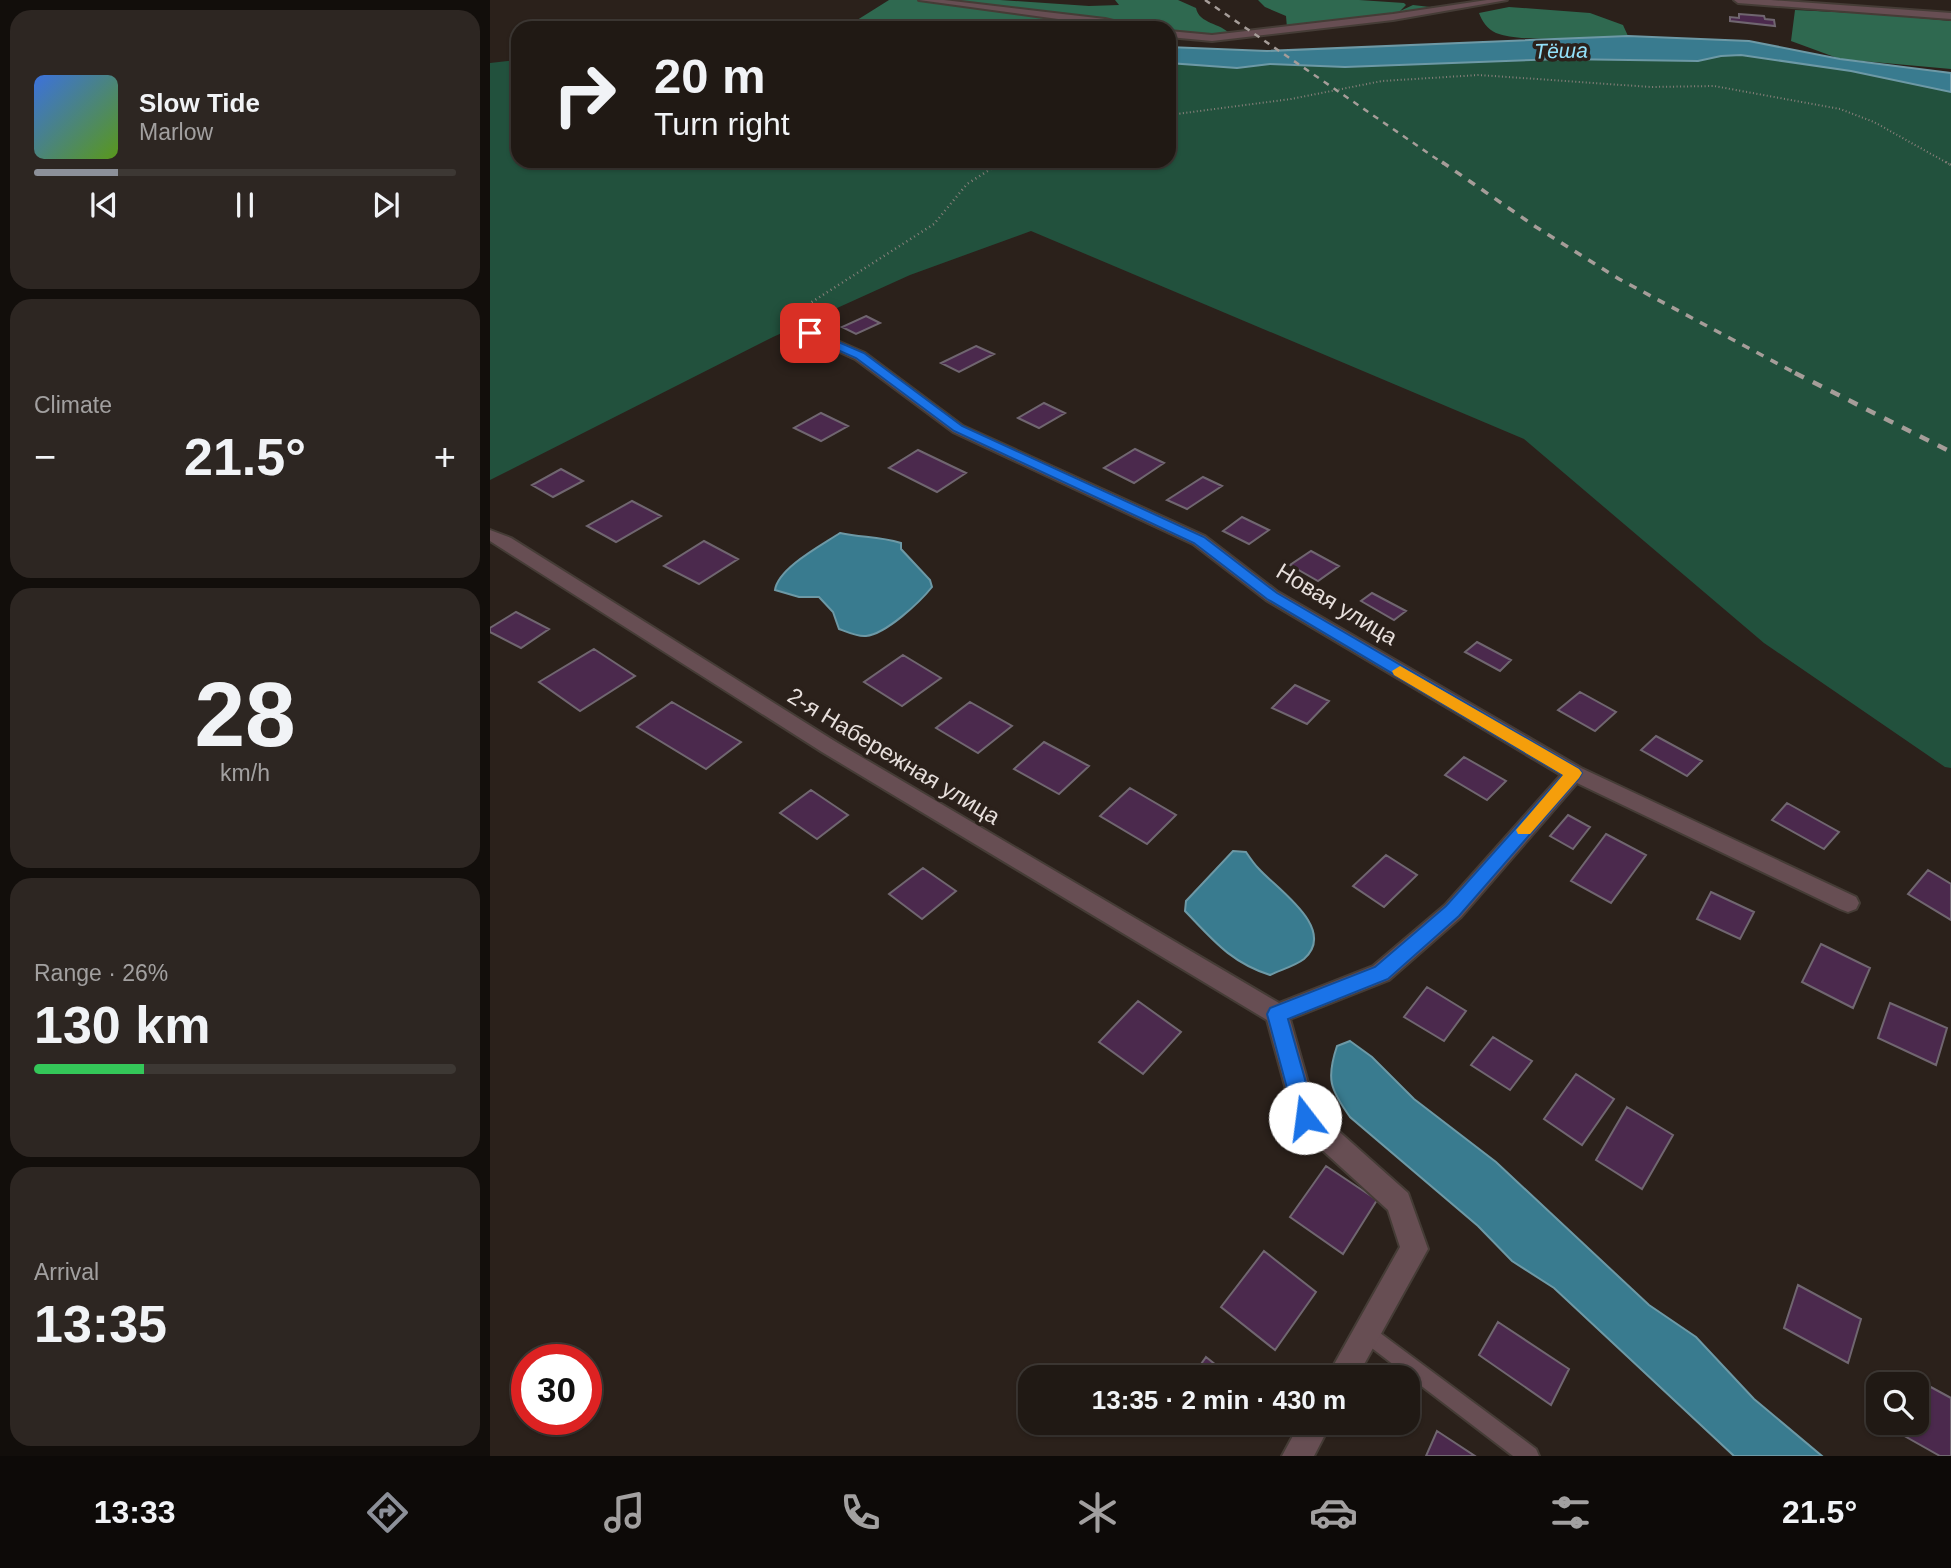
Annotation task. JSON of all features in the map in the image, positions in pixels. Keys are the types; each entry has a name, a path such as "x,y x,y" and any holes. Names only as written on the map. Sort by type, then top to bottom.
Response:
{"street":[{"path":"923,0 1097,21"},
{"path":"1176,35 1212,38 1255,34 1503,0"},
{"path":"1738,0 1951,16"},
{"name":"Новая улица","path":"810,333 860,356 958,429 1199,540 1272,596 1574,773 1848,903"},
{"name":"2-я Набережная улица","path":"490,535 829,747 1277,1014"},
{"path":"1348,1365 1414,1249 1399,1202 1305,1118 1277,1014 1381,973 1452,911 1574,773"},
{"path":"1297,1456 1309,1435"}],"lane":[{"path":"1366,1333 1529,1456"}],"path":[{"path":"1176,115 1291,99 1382,81 1479,75 1650,87 1714,86 1840,109 1874,122 1951,165"},
{"path":"810,333 796,324 804,307 934,224 967,184 993,168"}],"green space":[{"path":"889,0 923,0 1097,21 856,21"},
{"path":"935,0 1000,0 1089,6 1119,5 1115,0 1178,0 1196,8 1201,17 1230,34 1176,33 1176,21 1111,21"},
{"path":"1258,0 1404,3 1406,5 1400,11 1413,5 1430,7 1489,0 1287,28 1286,16 1265,7"},
{"path":"1509,7 1590,13 1623,25 1628,36 1542,39 1509,36 1490,29 1479,13"},
{"path":"1795,10 1951,21 1951,69 1840,59 1791,41"},
{"path":"1741,55 1851,71 1951,92 1951,768 1945,767 1764,643 1524,439 1031,231 910,275 773,337 490,480 490,63 511,61 511,168 1176,168 1176,64 1237,68 1270,64 1345,67 1560,59 1698,61"}],"water":[{"name":"Тёша","path":"1628,36 1749,41 1840,59 1951,73 1951,92 1851,71 1741,55 1698,61 1560,59 1345,67 1270,64 1237,68 1176,64 1176,47 1267,51"},
{"path":"840,533 901,543 901,549 930,580 932,587 893,624 874,634 863,636 839,629 833,612 819,597 799,597 775,590 784,573 792,565"},
{"path":"1233,851 1246,852 1257,867 1301,910 1314,935 1313,947 1304,959 1270,975 1233,957 1185,911 1186,901"},
{"path":"1350,1041 1372,1057 1414,1099 1496,1162 1649,1305 1696,1337 1754,1399 1822,1456 1734,1456 1554,1288 1512,1261 1478,1226 1350,1117 1334,1091 1331,1076 1337,1046"}],"building":[{"path":"1739,14 1764,16 1765,19 1774,20 1775,26 1730,21 1730,17 1739,18"},
{"path":"866,316 880,323 856,334 842,327"},
{"path":"976,346 994,354 959,372 941,363"},
{"path":"1044,403 1065,413 1039,428 1018,418"},
{"path":"821,413 848,426 821,441 794,428"},
{"path":"1135,449 1164,463 1134,483 1104,468"},
{"path":"918,450 966,473 937,492 889,468"},
{"path":"561,469 583,481 553,497 532,485"},
{"path":"1203,477 1222,486 1187,509 1167,500"},
{"path":"632,501 661,516 616,542 587,526"},
{"path":"1242,517 1269,530 1249,544 1223,531"},
{"path":"704,541 738,559 699,584 664,566"},
{"path":"1311,551 1339,566 1318,581 1290,565"},
{"path":"1372,593 1406,611 1394,620 1361,601"},
{"path":"516,612 549,629 521,648 490,632 490,628"},
{"path":"1477,642 1511,660 1500,671 1465,652"},
{"path":"594,649 635,676 580,711 539,682"},
{"path":"903,655 941,678 902,706 864,682"},
{"path":"1295,685 1329,701 1307,724 1272,708"},
{"path":"1580,692 1616,712 1595,731 1558,710"},
{"path":"672,702 741,742 706,769 637,727"},
{"path":"970,702 1012,726 978,753 936,728"},
{"path":"1656,736 1702,761 1687,776 1641,750"},
{"path":"1044,742 1089,766 1059,794 1014,769"},
{"path":"1464,757 1506,781 1487,800 1445,775"},
{"path":"1130,788 1176,815 1147,844 1100,816"},
{"path":"811,790 848,815 817,839 780,813"},
{"path":"1787,803 1839,832 1824,849 1772,820"},
{"path":"1568,815 1590,827 1573,849 1550,836"},
{"path":"1606,834 1646,855 1611,903 1571,881"},
{"path":"1386,855 1417,875 1384,907 1353,886"},
{"path":"923,868 956,891 922,919 889,894"},
{"path":"1928,870 1951,884 1951,920 1908,894"},
{"path":"1711,892 1754,912 1740,939 1697,919"},
{"path":"1821,944 1870,968 1853,1008 1802,982"},
{"path":"1427,987 1466,1011 1444,1041 1404,1017"},
{"path":"1138,1001 1181,1032 1143,1074 1099,1042"},
{"path":"1890,1003 1947,1028 1936,1065 1878,1038"},
{"path":"1493,1037 1532,1061 1510,1090 1471,1065"},
{"path":"1576,1074 1614,1099 1582,1145 1544,1119"},
{"path":"1627,1107 1673,1135 1642,1189 1596,1160"},
{"path":"1326,1166 1377,1200 1343,1254 1290,1217"},
{"path":"1264,1251 1316,1292 1275,1350 1221,1307"},
{"path":"1798,1285 1861,1319 1848,1363 1784,1328"},
{"path":"1498,1322 1569,1369 1551,1405 1479,1355"},
{"path":"1206,1357 1216,1365 1200,1365"},
{"path":"1929,1386 1951,1398 1951,1456 1940,1456 1903,1435 1929,1435"},
{"path":"1437,1431 1475,1456 1426,1456"}],"railway":[{"path":"1205,0 1444,164"},
{"path":"1442,162 1536,227 1619,279 1799,375"},
{"path":"1795,373 1951,452"}],"slow traffic":[{"path":"1400,671 1574,773 1524,830"}],"route":[{"path":"810,333 860,356 958,429 1199,540 1272,596 1574,773 1452,911 1381,973 1277,1014 1305,1118"}]}
